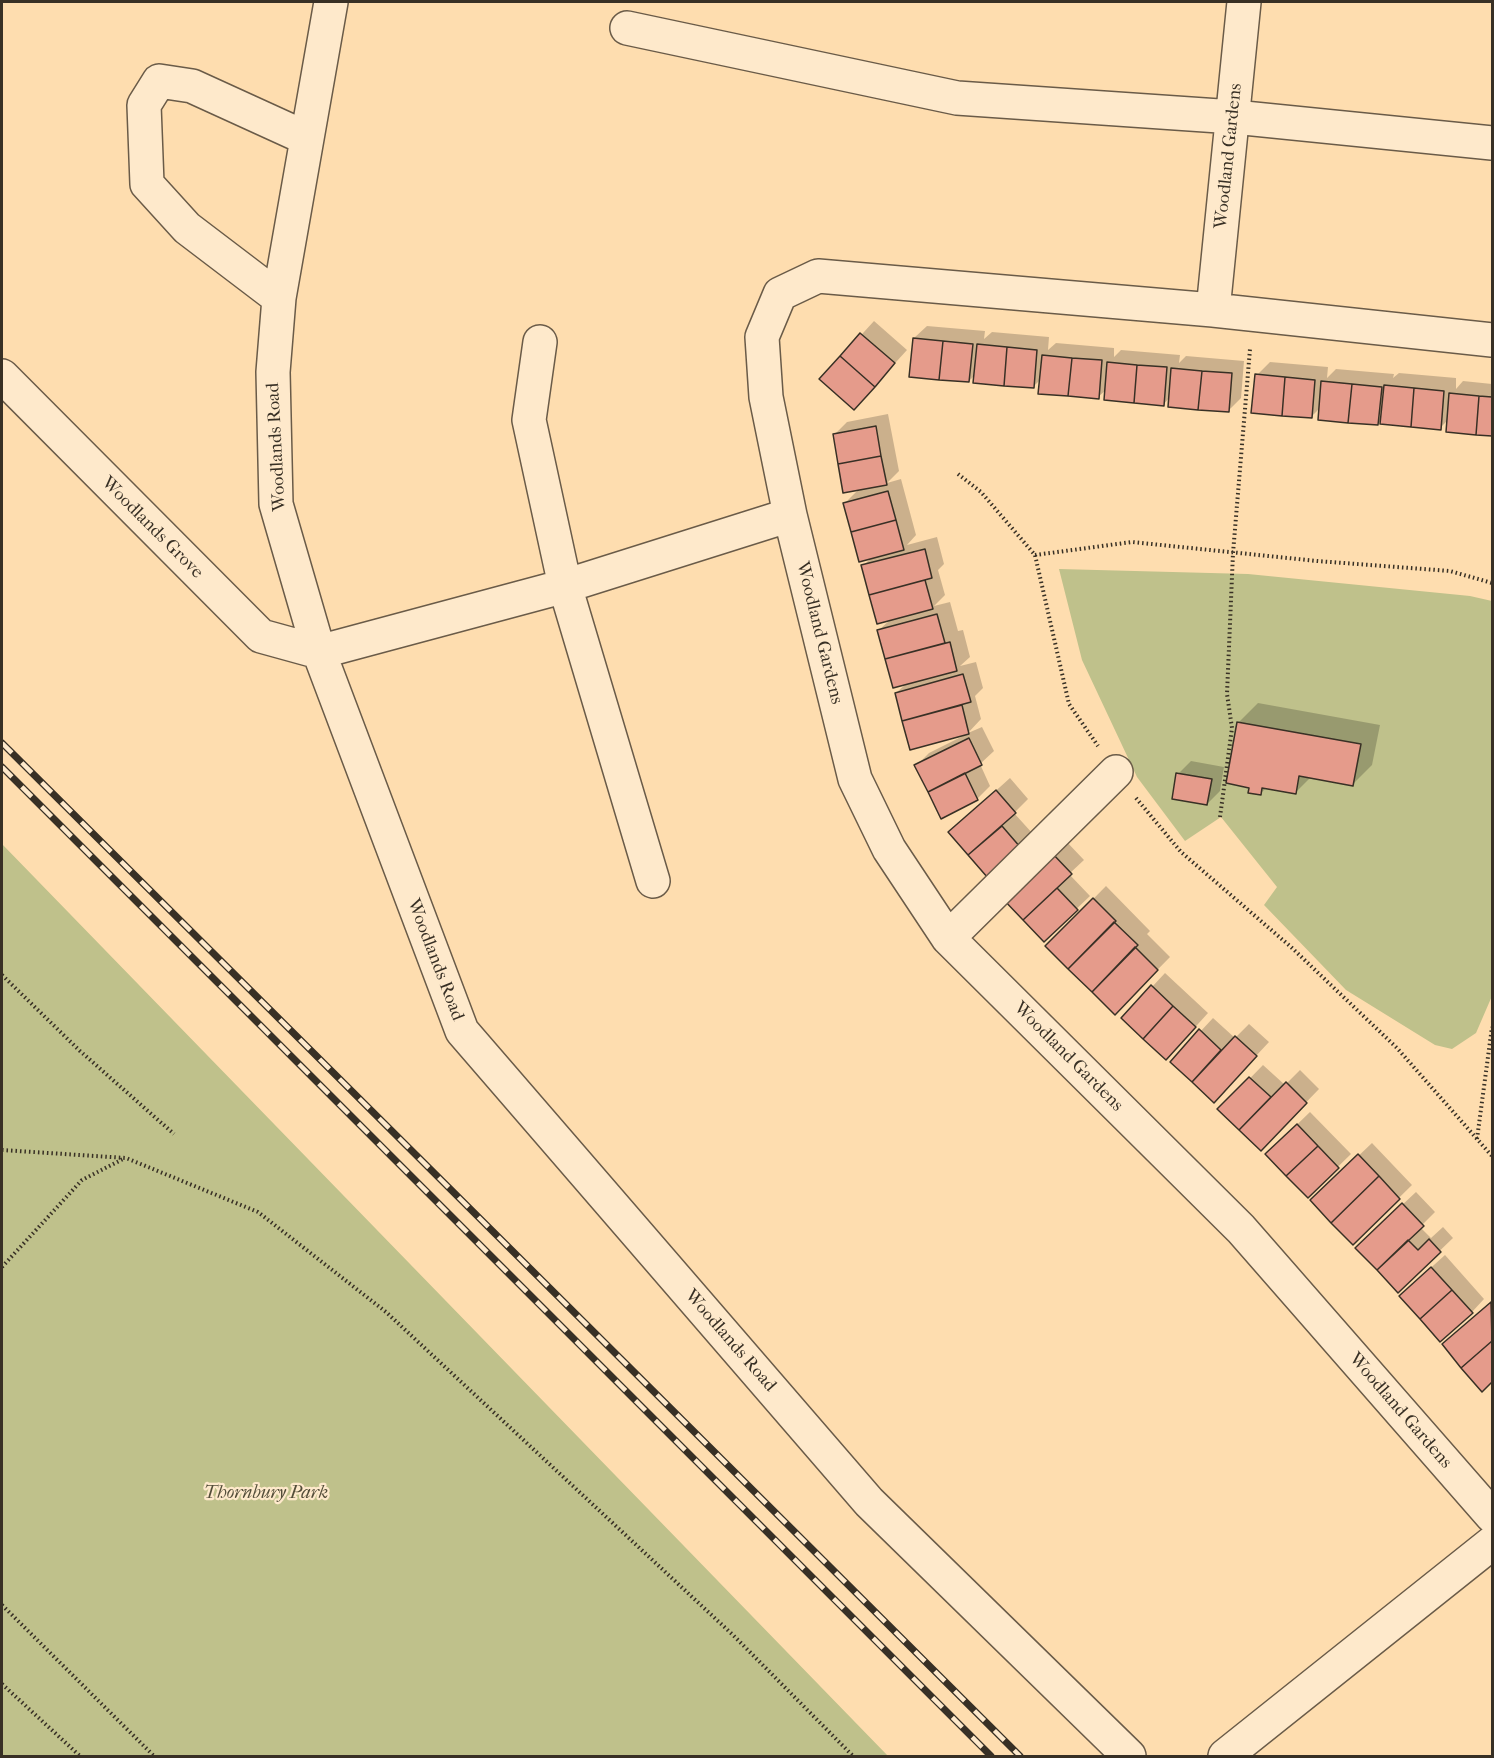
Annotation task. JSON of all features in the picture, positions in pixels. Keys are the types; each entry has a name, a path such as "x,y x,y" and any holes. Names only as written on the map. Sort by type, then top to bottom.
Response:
{"street":[{"name":"Woodlands Road","path":"331,2 279,298 273,372 276,504 319,652 462,1031 868,1502 1129,1756"},
{"name":"Woodland Gardens","path":"1213,310 1244,2"},
{"path":"627,27 957,98 1233,117 1492,143"},
{"path":"279,298 187,228 147,184 144,105 159,81 192,86 306,138"},
{"name":"Woodland Gardens","path":"1492,340 1213,310 818,276 780,294 762,337 766,397 790,514 855,779 889,849 948,938 1242,1229 1492,1516"},
{"path":"540,342 530,420 565,586 653,881"},
{"name":"Woodlands Grove","path":"2,376 261,636 319,652"},
{"path":"319,652 565,586 790,514"},
{"path":"948,938 1116,772"},
{"path":"1226,1756 1492,1543"}],"path":[{"path":"1220,817 1232,728 1227,694 1233,553 1253,314"},
{"path":"958,474 981,492 1035,555 1069,704 1116,772 1181,852 1291,947 1397,1048 1492,1156"},
{"path":"1035,555 1132,542 1450,571 1492,583"},
{"path":"2,975 80,1051 174,1134"},
{"path":"1477,1139 1492,1027"},
{"path":"2,1150 126,1158 258,1212 386,1311 733,1635 853,1756"},
{"path":"2,1267 82,1180 126,1158"},
{"path":"2,1605 154,1756"},
{"path":"2,1684 81,1756"}],"green space":[{"path":"1059,569 1248,574 1470,596 1492,601 1492,996 1476,1033 1452,1049 1435,1045 1346,990 1264,905 1277,887 1221,817 1185,841 1137,777 1082,660"},
{"name":"Thornbury Park","path":"2,844 888,1756 2,1756"}],"building":[{"path":"860,333 895,363 875,387 840,356"},
{"path":"913,338 943,341 939,380 909,377"},
{"path":"943,341 973,344 969,382 939,380"},
{"path":"977,344 1007,347 1004,386 973,383"},
{"path":"1007,347 1037,350 1034,388 1004,386"},
{"path":"1042,355 1072,358 1068,396 1038,394"},
{"path":"840,356 875,387 854,410 819,379"},
{"path":"1072,358 1102,360 1099,399 1068,396"},
{"path":"1107,362 1137,365 1134,403 1104,400"},
{"path":"1137,365 1167,367 1164,406 1134,403"},
{"path":"1171,368 1202,371 1198,410 1168,407"},
{"path":"1202,371 1232,373 1229,412 1198,410"},
{"path":"1255,374 1285,377 1282,416 1251,413"},
{"path":"1285,377 1315,380 1312,418 1282,416"},
{"path":"1321,381 1352,384 1348,423 1318,420"},
{"path":"1352,384 1382,387 1378,425 1348,423"},
{"path":"1384,385 1414,388 1411,427 1380,424"},
{"path":"1414,388 1444,391 1441,430 1411,427"},
{"path":"1449,393 1479,396 1476,435 1446,432"},
{"path":"1479,396 1492,397 1492,436 1476,435"},
{"path":"876,426 881,456 838,464 833,434"},
{"path":"881,456 887,485 843,493 838,464"},
{"path":"888,491 896,520 851,532 843,503"},
{"path":"896,520 904,550 859,562 851,532"},
{"path":"925,549 932,578 869,595 861,565"},
{"path":"925,580 933,609 877,624 869,595"},
{"path":"937,614 945,643 885,659 877,630"},
{"path":"950,642 957,671 893,688 885,659"},
{"path":"963,674 971,702 902,721 895,693"},
{"path":"962,705 969,734 910,750 902,721"},
{"path":"1237,722 1361,744 1353,786 1299,776 1296,794 1262,788 1261,795 1248,793 1249,788 1226,783"},
{"path":"969,738 982,765 928,792 914,765"},
{"path":"965,773 978,800 941,819 928,792"},
{"path":"1176,773 1212,779 1207,805 1172,799"},
{"path":"996,790 1016,813 968,855 948,832"},
{"path":"1002,826 1021,848 988,878 968,855"},
{"path":"1051,852 1072,874 1023,920 1002,898"},
{"path":"1057,888 1078,910 1044,942 1023,920"},
{"path":"1093,898 1116,921 1068,969 1045,946"},
{"path":"1114,922 1138,945 1092,992 1068,969"},
{"path":"1135,947 1158,970 1115,1015 1092,992"},
{"path":"1151,985 1173,1006 1143,1039 1121,1018"},
{"path":"1173,1006 1196,1027 1166,1060 1143,1039"},
{"path":"1199,1029 1221,1050 1192,1082 1170,1062"},
{"path":"1235,1036 1257,1056 1214,1103 1192,1082"},
{"path":"1249,1077 1271,1097 1239,1130 1217,1109"},
{"path":"1286,1082 1307,1103 1261,1151 1239,1130"},
{"path":"1297,1124 1318,1146 1286,1176 1265,1154"},
{"path":"1318,1146 1339,1168 1308,1198 1286,1176"},
{"path":"1358,1154 1379,1176 1331,1223 1310,1200"},
{"path":"1379,1176 1400,1199 1353,1245 1331,1223"},
{"path":"1402,1203 1424,1226 1377,1270 1355,1248"},
{"path":"1429,1239 1441,1252 1398,1293 1377,1270 1408,1240 1418,1250"},
{"path":"1431,1267 1452,1290 1420,1319 1399,1296"},
{"path":"1452,1290 1473,1313 1440,1342 1420,1319"},
{"path":"1491,1302 1492,1341 1461,1368 1442,1344"},
{"path":"1492,1341 1492,1382 1482,1392 1461,1368"}],"railway":[{"path":"2,743 1020,1756"},
{"path":"2,767 991,1756"}]}
